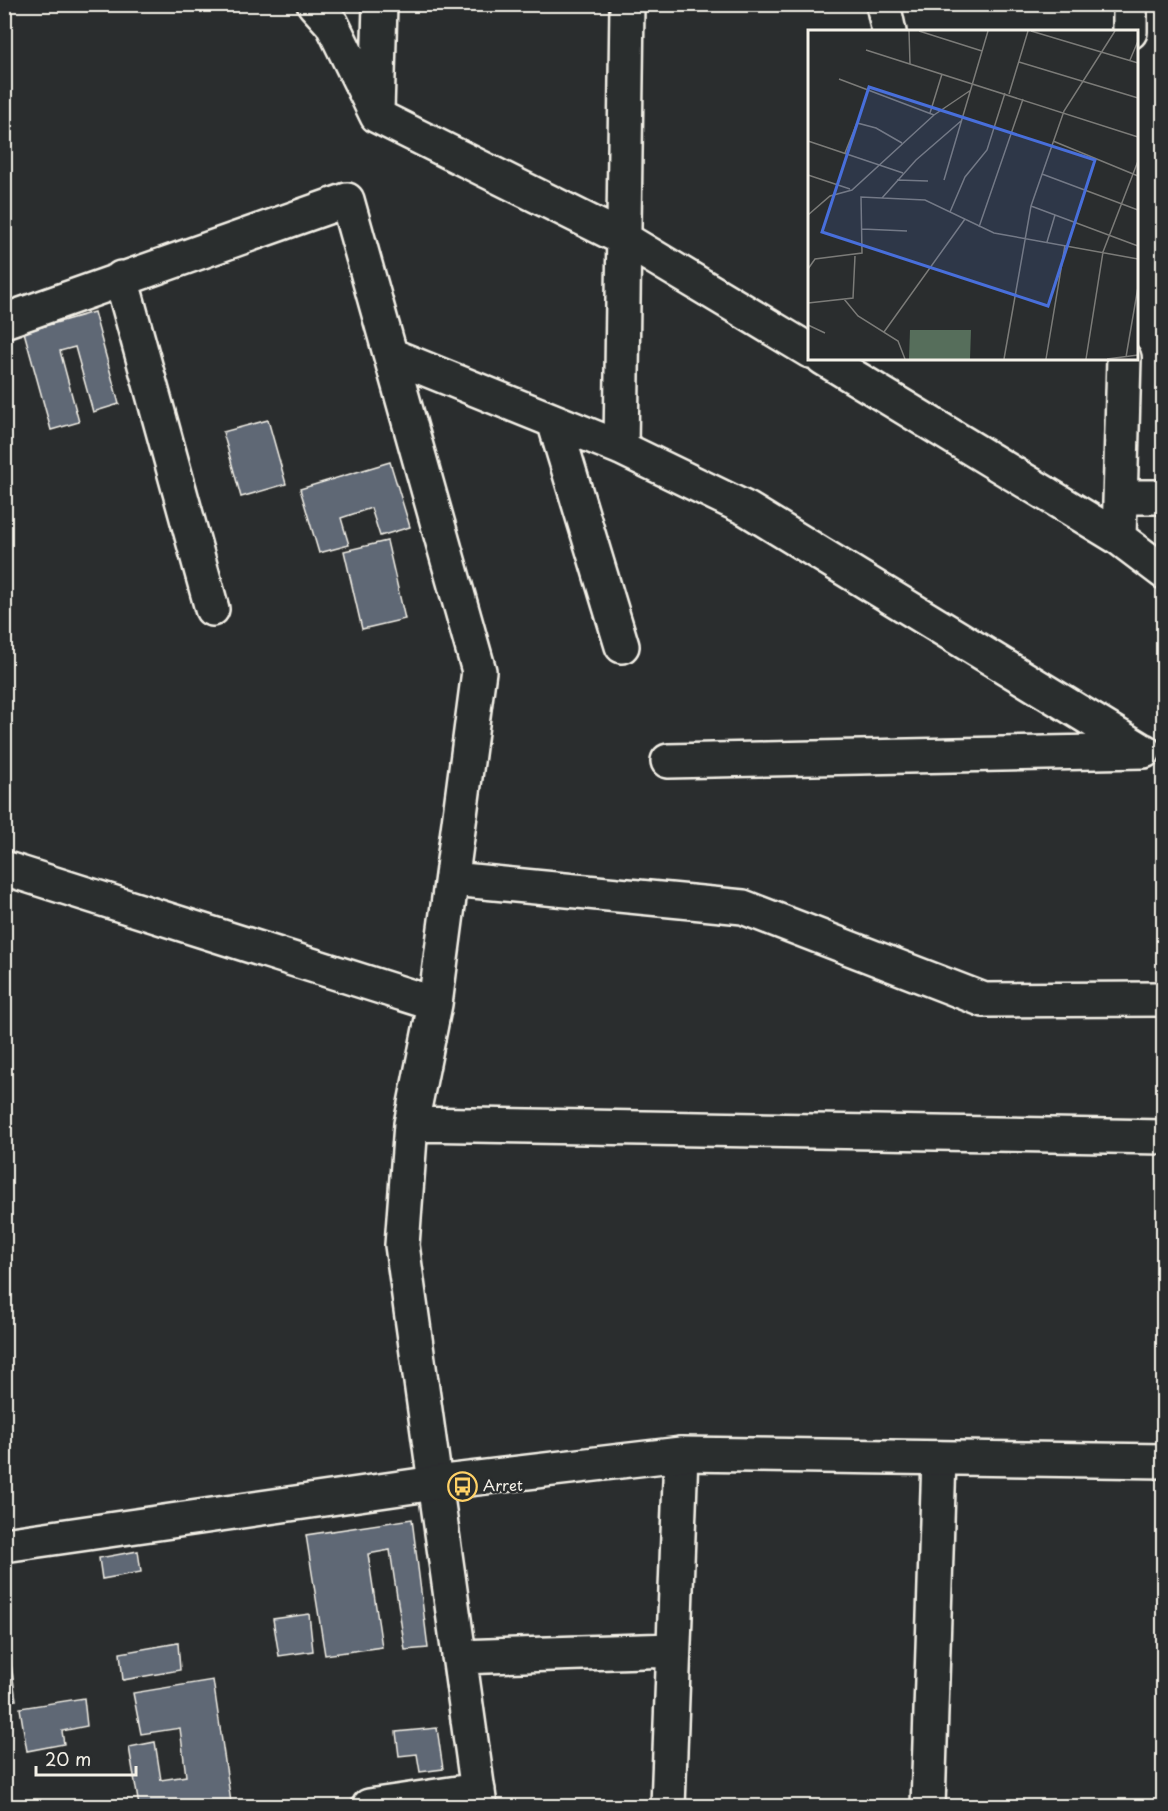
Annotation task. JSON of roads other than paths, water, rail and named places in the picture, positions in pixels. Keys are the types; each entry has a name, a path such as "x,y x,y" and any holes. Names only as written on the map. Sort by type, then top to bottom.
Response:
{"street":[{"path":"314,4 332,24 377,116 624,238 808,348"},
{"path":"377,116 380,4"},
{"path":"621,448 627,4"},
{"path":"883,4 889,30"},
{"path":"1130,4 1130,30"},
{"path":"4,321 347,200 479,671 435,1004 411,1124 402,1245 479,1798 369,1806"},
{"path":"122,278 212,609"},
{"path":"390,355 621,448 747,509 1153,750"},
{"path":"829,360 1119,538 1164,572"},
{"path":"1119,538 1124,360"},
{"path":"554,421 622,646"},
{"path":"1121,497 1164,497"},
{"path":"668,761 1153,750"},
{"path":"4,868 435,1004"},
{"path":"452,879 742,907 984,1000 1164,999"},
{"path":"411,1124 1164,1137"},
{"path":"668,1806 681,1454"},
{"path":"4,1545 435,1483 681,1454 1164,1461"},
{"path":"928,1806 939,1458"},
{"path":"459,1657 673,1650"}],"place":[{"name":"Arret","path":"462,1486"}]}
